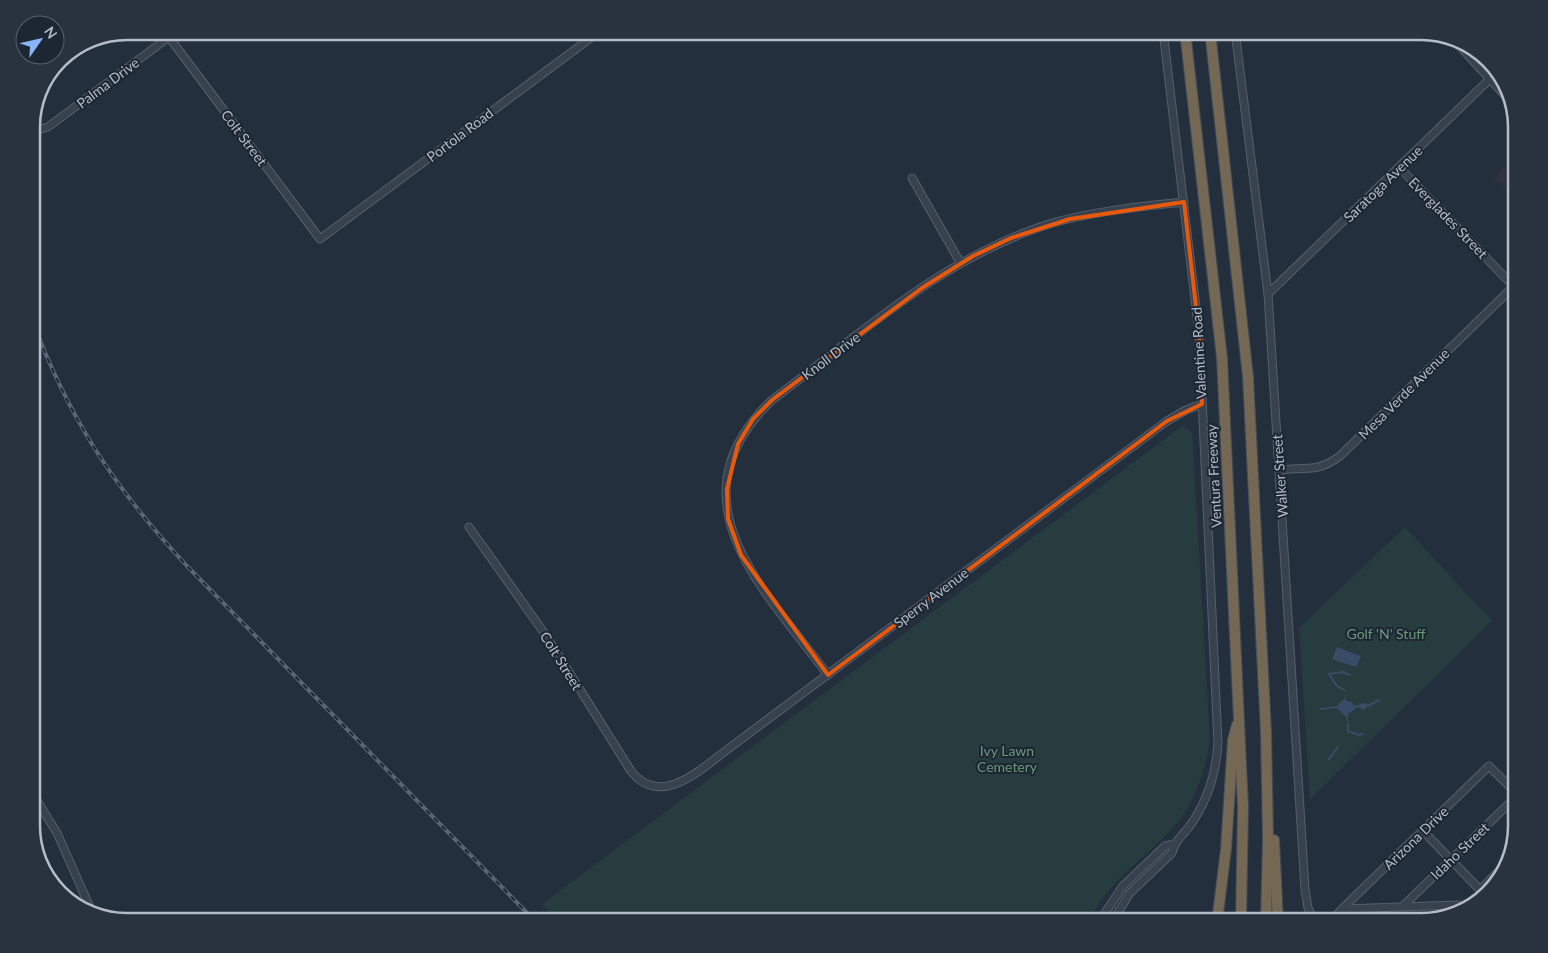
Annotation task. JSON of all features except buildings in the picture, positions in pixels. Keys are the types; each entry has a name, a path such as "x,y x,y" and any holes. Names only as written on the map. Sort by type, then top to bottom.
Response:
{"highway":[{"name":"Ventura Freeway","path":"1186,40 1222,358 1243,807 1241,913"},
{"path":"1211,40 1248,377 1266,732 1278,913"},
{"path":"1217,913 1226,849 1233,740 1239,714"},
{"path":"1266,732 1268,838 1266,913"}],"street":[{"name":"Palma Drive","path":"40,128 54,123 166,40"},
{"name":"Colt Street","path":"170,40 320,240"},
{"name":"Portola Road","path":"320,240 588,40"},
{"name":"Valentine Road","path":"1118,913 1130,893 1172,853 1174,844 1189,827 1207,797 1217,760 1218,742 1199,333 1164,40"},
{"name":"Walker Street","path":"1236,40 1268,294 1305,889 1310,913"},
{"path":"1465,53 1500,91"},
{"name":"Saratoga Avenue","path":"1268,294 1492,77"},
{"name":"Everglades Street","path":"1400,168 1508,281"},
{"path":"912,178 960,262"},
{"name":"Knoll Drive","path":"828,675 752,573 734,540 726,498 734,455 746,429 772,400 927,284 960,262 1011,238 1064,220 1106,211 1184,202"},
{"name":"Mesa Verde Avenue","path":"1279,471 1289,468 1313,470 1340,456 1508,295"},
{"name":"Sperry Avenue","path":"659,787 672,786 685,780 1167,421 1186,410 1202,404"},
{"name":"Colt Street","path":"469,527 547,637 631,771 646,784 659,787"},
{"name":"Arizona Drive","path":"1342,909 1489,766 1508,786"},
{"path":"40,804 57,833 88,903"},
{"name":"Idaho Street","path":"1403,906 1508,804"},
{"path":"1423,832 1480,889"},
{"name":"Valentine Road","path":"1105,913 1123,886 1165,846 1174,844"},
{"path":"1338,913 1342,909 1454,906"}],"highlighted area":[{"path":"1184,202 1199,333 1202,404 1167,421 828,675 741,555 728,519 727,489 738,444 753,419 772,400 922,288 973,256 1011,238 1070,219"}],"shaded area":[{"path":"1508,164 1508,192 1494,177"}],"green space":[{"name":"Ivy Lawn Cemetery","path":"1182,426 1192,432 1210,739 1208,751 1198,788 1179,821 1115,883 1094,913 551,913 542,904"},
{"name":"Golf 'N' Stuff","path":"1405,527 1492,621 1310,799 1299,628"}],"water":[{"path":"1337,647 1361,656 1356,667 1332,659"},
{"path":"1345,689 1346,701 1352,702 1354,706 1364,703 1368,705 1364,710 1358,707 1348,714 1348,725 1346,717 1336,707 1345,698"}],"waterway":[{"path":"1344,690 1337,686 1329,674 1343,672 1350,675"},
{"path":"1368,706 1379,700"},
{"path":"1321,709 1336,707"},
{"path":"1348,725 1348,731 1359,735 1363,734"},
{"path":"1329,759 1338,747"}],"railway":[{"path":"40,340 77,419 96,450 115,479 161,537 187,566 527,913"}]}
